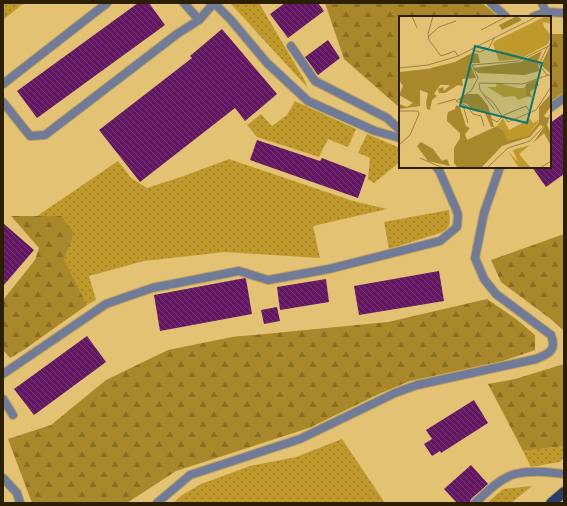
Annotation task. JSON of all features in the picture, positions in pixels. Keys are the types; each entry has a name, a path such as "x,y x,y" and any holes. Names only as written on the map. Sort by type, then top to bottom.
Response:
{"main road":[{"path":"551,503 564,492"}],"lane":[{"path":"3,84 107,3"},
{"path":"184,3 199,20"},
{"path":"3,102 30,136 45,136 177,34 199,20 214,3 232,20 267,63 308,101 375,131 399,138"},
{"path":"492,3 505,16"},
{"path":"542,3 546,12"},
{"path":"536,16 546,12 564,13"},
{"path":"291,46 315,82 387,118 399,129"},
{"path":"551,107 564,98"},
{"path":"3,374 106,304 152,288 239,271 268,280 329,269 440,241 457,227 458,216 437,168"},
{"path":"157,503 190,475 300,439 395,393 417,384 536,359 548,355 553,348 554,342 551,335 496,294 484,279 475,258 484,213 500,168"},
{"path":"3,399 13,415"},
{"path":"475,503 501,481 514,474 536,471 564,474"},
{"path":"3,478 17,493 20,503"}],"shaded area":[{"path":"3,3 24,3 3,20"},
{"path":"230,3 259,3 305,81 307,87"},
{"path":"295,101 356,129 348,147 328,139 319,157 257,137 247,125 261,114 272,126 287,115"},
{"path":"367,134 399,148 399,163 374,183 368,179 370,158 358,153"},
{"path":"229,159 353,201 387,209 313,226 320,258 225,252 144,261 89,276 96,300 87,305 64,259 61,216 37,216 118,161 131,178 147,188"},
{"path":"449,210 449,224 447,229 444,231 389,249 384,222"},
{"path":"342,439 385,503 173,503 182,495 201,484 250,466 296,457"},
{"path":"564,446 564,457 560,462 531,467 523,451"},
{"path":"532,486 511,503 487,503 503,489"}],"green space":[{"path":"325,3 482,3 498,16 399,16 399,107 344,59"},
{"path":"551,34 564,34 564,93 551,101"},
{"path":"11,216 61,216 74,233 64,259 87,305 10,358 3,350 3,300 35,260 39,248"},
{"path":"564,234 564,331 552,320 501,282 491,260"},
{"path":"487,299 516,319 535,335 535,350 503,361 410,381 379,394 309,428 176,471 127,503 32,503 8,439 51,425 106,380 168,350 232,337 388,322"},
{"path":"564,364 564,446 523,451 488,384 515,379"}],"building":[{"path":"138,3 149,3 165,25 37,118 17,91"},
{"path":"285,3 318,3 324,11 288,38 270,14"},
{"path":"222,29 277,94 245,121 235,108 140,182 99,130 192,58 190,56"},
{"path":"328,40 340,58 318,75 305,57"},
{"path":"564,113 564,174 546,187 533,168 551,168 551,122"},
{"path":"257,140 320,161 322,158 366,175 358,198 250,160"},
{"path":"3,223 34,250 3,286"},
{"path":"439,271 444,301 359,315 354,286"},
{"path":"245,278 252,314 160,331 154,295"},
{"path":"326,279 329,302 280,310 277,287"},
{"path":"277,307 280,321 264,324 261,310"},
{"path":"87,336 106,362 34,415 14,389"},
{"path":"474,400 488,423 441,453 440,451 432,456 424,444 432,439 426,430"},
{"path":"471,465 488,484 471,499 470,503 457,503 444,489"}]}
